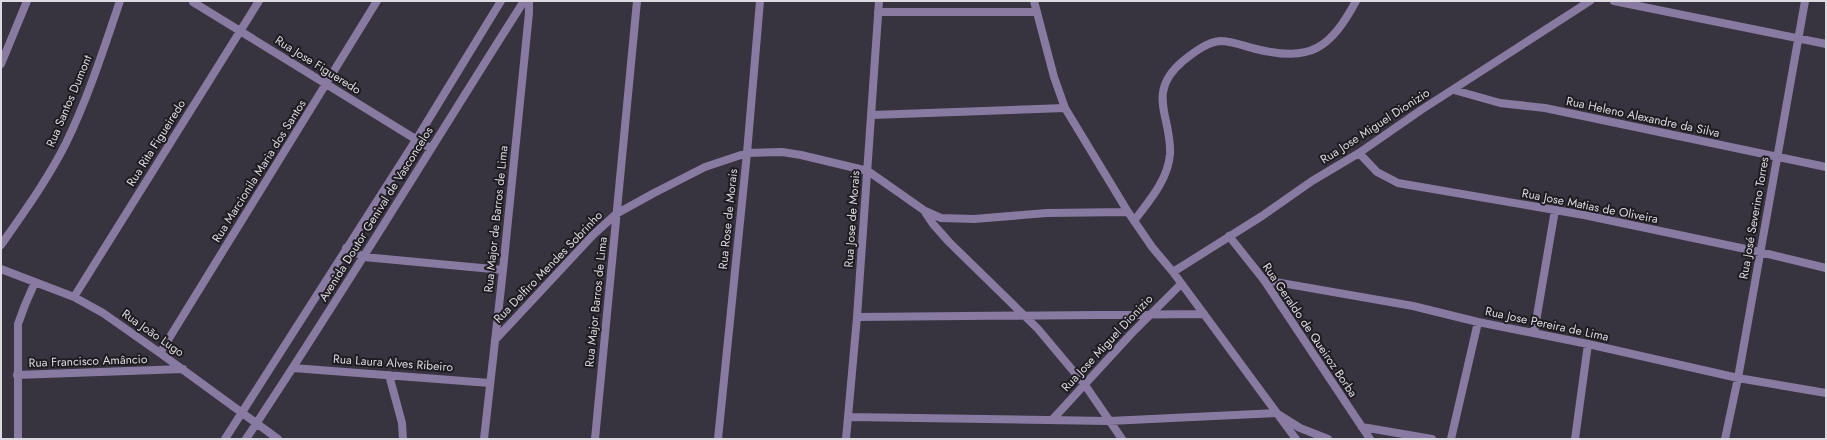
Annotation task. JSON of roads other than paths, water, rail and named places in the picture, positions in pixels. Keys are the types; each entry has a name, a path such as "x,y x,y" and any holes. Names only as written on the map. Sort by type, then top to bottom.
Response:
{"street":[{"path":"1,64 27,1"},
{"name":"Rua Santos Dumont","path":"1,245 45,181 66,142 80,111 120,1"},
{"name":"Rua Rita Figueiredo","path":"74,297 259,1"},
{"name":"Rua Marcionila Maria dos Santos","path":"160,353 377,1"},
{"name":"Avenida Doutor Genival de Vasconcelos","path":"225,439 416,140 501,1"},
{"name":"Avenida Doutor Genival de Vasconcelos","path":"246,439 364,257 430,148 524,1"},
{"name":"Rua Major de Barros de Lima","path":"484,439 503,270 529,1"},
{"name":"Rua Major Barros de Lima","path":"594,439 637,1"},
{"name":"Rua Rose de Morais","path":"718,439 747,153 760,1"},
{"name":"Rua Jose de Morais","path":"846,439 868,171 879,1"},
{"path":"1034,1 1054,77 1065,108 1128,212 1296,439"},
{"path":"1134,220 1159,186 1167,168 1170,147 1162,96 1166,83 1175,69 1196,52 1219,41 1267,51 1312,51 1322,46 1331,37 1356,1"},
{"name":"Rua Jose Miguel Dionizio","path":"1173,272 1262,216 1312,181 1359,153 1590,1"},
{"path":"1614,1 1826,44"},
{"name":"Rua José Severino Torres","path":"1725,439 1738,378 1776,157 1805,1"},
{"name":"Rua Jose Figueredo","path":"193,2 430,148"},
{"path":"878,12 1037,12"},
{"name":"Rua Heleno Alexandre da Silva","path":"1454,90 1500,103 1544,108 1826,167"},
{"path":"872,115 1065,108"},
{"name":"Rua Delfiro Mendes Sobrinho","path":"495,340 593,235 616,214 706,167 747,153 776,152 801,155 868,171"},
{"name":"Rua Jose Matias de Oliveira","path":"1359,153 1376,172 1398,182 1555,210 1760,252 1826,268"},
{"path":"868,171 925,211 941,218 961,220 1047,213 1128,212"},
{"path":"1534,333 1555,210"},
{"path":"925,211 944,237 1026,316 1085,385 1122,439"},
{"name":"Rua Geraldo de Queiroz Borba","path":"1229,236 1264,280 1370,439"},
{"path":"346,248 364,257 503,270"},
{"name":"Rua João Lugo","path":"1,269 74,297 103,313 278,439"},
{"name":"Rua Jose Pereira de Lima","path":"1264,280 1381,299 1478,322 1588,344 1738,378 1826,393"},
{"path":"18,439 18,324 35,282"},
{"name":"Rua Jose Miguel Dionizio","path":"1052,420 1111,355 1181,284"},
{"path":"857,317 1204,314"},
{"path":"1451,439 1478,322"},
{"path":"1576,439 1588,344"},
{"name":"Rua Laura Alves Ribeiro","path":"293,368 490,383"},
{"name":"Rua Francisco Amâncio","path":"17,375 183,370"},
{"path":"389,376 400,417 402,439"},
{"path":"849,417 1109,421 1276,413 1300,428 1328,439"},
{"path":"1362,427 1432,439"}]}
